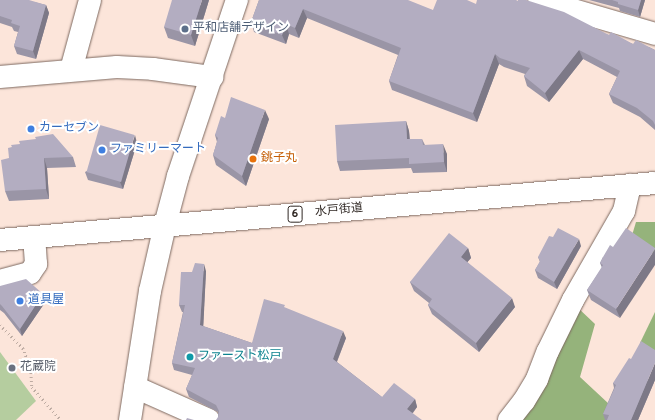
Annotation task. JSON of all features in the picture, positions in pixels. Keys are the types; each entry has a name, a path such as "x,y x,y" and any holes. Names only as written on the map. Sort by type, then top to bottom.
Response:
{"main road":[{"path":"71,70 90,0"},
{"path":"130,420 150,291 165,225 178,176 237,0"},
{"path":"539,0 655,34"},
{"path":"0,77 71,70 117,68 153,69 212,77"},
{"name":"水戸街道","path":"0,240 655,183"},
{"path":"509,420 524,401 537,379 548,351 573,300 624,211 630,185"},
{"path":"0,281 30,273 36,264 34,237"},
{"path":"135,387 209,420"}],"path":[{"path":"0,325 23,348 31,369 32,387 61,420"}],"green space":[{"path":"636,222 655,222 655,254 630,242"},
{"path":"576,306 595,324 580,377 609,404 607,420 518,420"},
{"path":"655,312 655,352 640,343"},
{"name":"花蔵院","path":"0,352 36,401 16,420 0,420"}],"building":[{"path":"0,0 29,0 46,5 33,51 14,46 20,26 11,23 12,20 0,16"},
{"path":"172,0 202,0 191,35 164,27"},
{"path":"259,0 408,0 433,10 437,0 467,0 476,4 477,0 526,0 564,12 609,35 611,32 633,44 636,40 655,50 655,125 653,121 637,108 609,94 620,71 579,50 545,93 524,76 530,68 500,58 495,54 473,113 389,81 401,48 303,9 295,28 286,24 282,35 251,22"},
{"path":"612,0 641,0 638,10 618,4 618,2"},
{"path":"231,97 265,110 242,176 213,155 218,138 215,135 221,116 225,118"},
{"path":"406,121 407,139 422,139 423,145 443,144 444,162 409,164 409,158 337,161 335,125"},
{"path":"100,125 135,135 121,182 86,172"},
{"path":"53,134 73,157 44,158 46,189 5,191 1,160 9,158 8,148 12,147 11,145 20,144 19,141 36,139 35,137"},
{"path":"558,228 579,239 554,282 535,270 540,261 538,257 549,236 553,237"},
{"path":"626,228 655,249 616,309 587,290 603,265 600,263 610,245 613,247"},
{"path":"449,233 468,248 461,257 512,298 476,343 428,305 432,299 410,282"},
{"path":"195,263 204,264 200,325 252,343 264,299 285,305 284,307 343,331 333,359 382,397 394,383 415,399 407,409 422,420 216,420 219,411 216,405 186,389 195,368 172,363 185,305 179,305 181,272 192,272"},
{"path":"26,279 43,294 20,329 0,304 0,286"},
{"path":"641,341 655,350 655,363 631,420 607,420 609,415 603,414 616,385 613,383 629,358 631,359"}],"place":[{"name":"平和店舗デザイン","path":"185,29"},
{"name":"カーセブン","path":"31,129"},
{"name":"ファミリーマート","path":"102,150"},
{"name":"銚子丸","path":"253,159"},
{"name":"道具屋","path":"20,301"},
{"name":"ファースト松戸","path":"190,357"},
{"name":"花蔵院","path":"12,368"}]}
